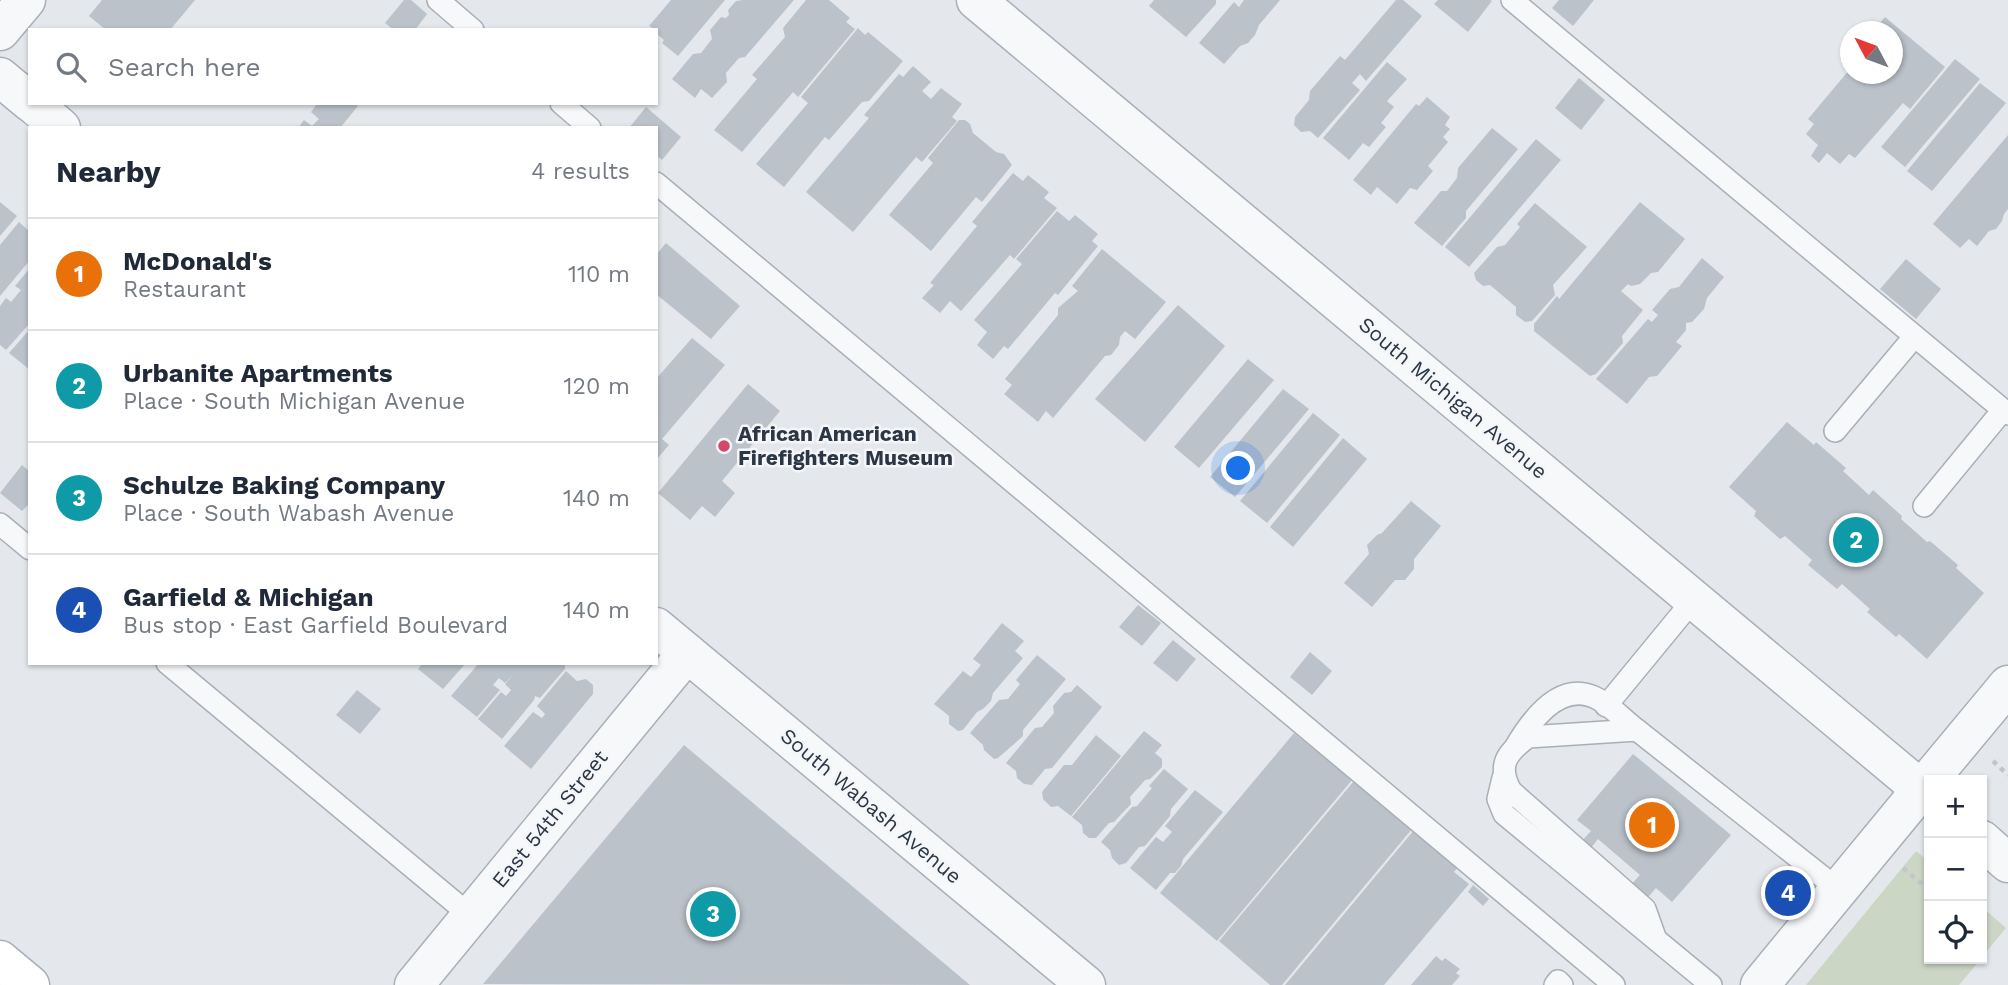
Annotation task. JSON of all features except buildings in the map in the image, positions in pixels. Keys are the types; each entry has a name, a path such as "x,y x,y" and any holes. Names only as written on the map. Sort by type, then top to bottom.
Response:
{"main road":[{"path":"0,960 30,985"}],"street":[{"path":"0,31 26,0"},
{"name":"South Michigan Avenue","path":"976,0 1694,599 1924,784"},
{"path":"0,77 28,100"},
{"path":"34,105 59,126"},
{"name":"South Wabash Avenue","path":"658,629 1086,985"},
{"name":"East 54th Street","path":"414,985 687,653"},
{"path":"1936,775 2008,685"},
{"path":"1760,985 1924,790"},
{"path":"1987,845 2008,863"}],"lane":[{"path":"438,0 471,28"},
{"path":"1512,0 2005,412 1924,506"},
{"path":"563,105 588,126"},
{"path":"658,185 1614,985"},
{"path":"1835,431 1914,337"},
{"path":"0,524 28,547"},
{"path":"1606,706 1694,599"},
{"path":"169,665 471,916"},
{"path":"1711,985 1504,814 1498,799 1503,764 1539,713 1570,694 1583,694 1598,699 1839,890"},
{"path":"1516,746 1528,737 1637,730"},
{"path":"1555,985 1558,981 1562,985"}],"path":[{"path":"1993,761 2008,775"},
{"path":"1901,867 1924,886"}],"green space":[{"path":"1916,851 1924,858 1924,964 1977,964 1959,985 1806,985"},
{"path":"1987,911 2006,928 1987,951"}],"place":[{"name":"African American Firefighters Museum","path":"724,446"},
{"name":"Urbanite Apartments","path":"1856,540"},
{"name":"McDonald's","path":"1652,825"},
{"name":"Garfield & Michigan","path":"1788,893"},
{"name":"Schulze Baking Company","path":"713,914"}]}
